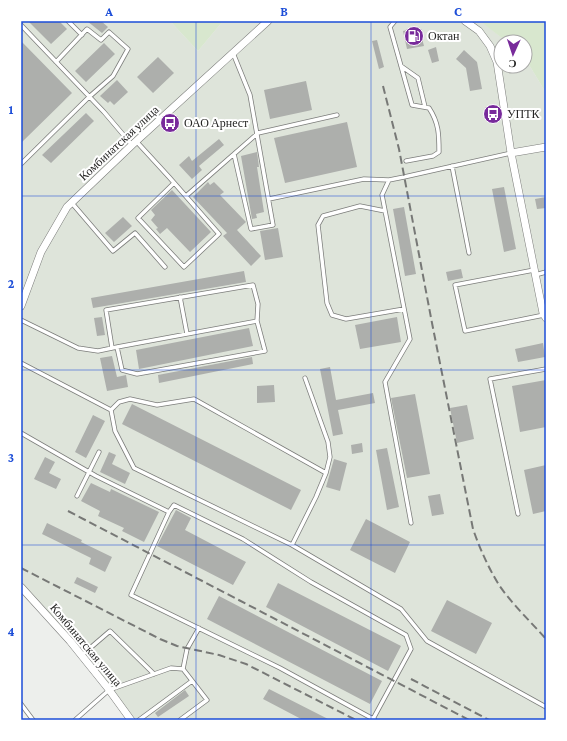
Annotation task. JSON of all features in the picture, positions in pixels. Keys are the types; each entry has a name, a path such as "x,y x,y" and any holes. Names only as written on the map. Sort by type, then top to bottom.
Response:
{"street":[{"name":"Комбинатская улица","path":"21,306 41,252 71,202 268,21"},
{"path":"465,21 479,31 490,46 497,62 511,153 545,317"},
{"path":"511,153 546,147"},
{"name":"Комбинатская улица","path":"21,587 82,655 131,720"}],"lane":[{"path":"68,21 82,35"},
{"path":"391,21 390,27 412,105 429,108 436,118 439,137 439,152 433,156 406,161"},
{"path":"390,27 395,21"},
{"path":"21,26 134,143 174,182 219,234 184,267 138,218 174,182"},
{"path":"21,164 90,97 114,76 128,49 109,32 101,40 87,29 56,62"},
{"path":"233,53 250,95 274,225 251,228 234,154"},
{"path":"401,66 418,78 425,107"},
{"path":"186,196 258,133 337,115"},
{"path":"269,198 364,179 389,180 511,153"},
{"path":"452,166 469,253"},
{"path":"389,180 382,195 410,339 385,382 411,523"},
{"path":"71,202 113,251 135,233 165,267"},
{"path":"385,211 360,206 324,216 318,224 327,303 332,315 346,319 404,309"},
{"path":"545,317 465,330 455,285 535,272 546,272"},
{"path":"253,285 258,304 257,321 265,351 137,374 122,370 114,348 106,310 253,285"},
{"path":"180,297 187,334"},
{"path":"21,320 78,348 98,351 257,321"},
{"path":"21,363 111,410"},
{"path":"518,514 490,379 546,369"},
{"path":"292,545 316,497 326,473 330,457 328,442 305,378"},
{"path":"111,410 119,402 130,399 156,405 194,399 326,473"},
{"path":"111,410 115,431 134,468 292,545 401,609 426,641 546,707"},
{"path":"21,433 89,472 169,512"},
{"path":"77,496 99,452"},
{"path":"174,505 243,539 310,582 406,635 411,649 374,719 280,668 131,595 169,512 174,505"},
{"path":"180,720 207,700 183,669 187,649 199,628"},
{"path":"82,655 110,631 154,674"},
{"path":"74,720 109,690 171,668 183,669"},
{"path":"139,720 192,681"},
{"path":"21,704 33,720"}],"shaded area":[{"path":"21,21 170,21 198,51 223,21 481,21 497,34 493,34 493,74 533,74 533,71 546,93 546,720 129,720 21,584"}],"green space":[{"path":"170,21 223,21 198,51"},
{"path":"480,21 546,21 546,93 533,71 533,34 497,34"}],"building":[{"path":"28,21 59,21 67,29 51,44"},
{"path":"87,21 101,21 108,27 102,33"},
{"path":"419,27 424,46 407,49 403,31"},
{"path":"377,40 384,67 379,69 372,41"},
{"path":"21,41 72,93 21,143"},
{"path":"104,43 115,54 86,82 75,71"},
{"path":"436,47 439,61 432,63 428,50"},
{"path":"464,50 477,62 482,89 470,91 466,68 456,59"},
{"path":"158,57 174,73 153,93 137,77"},
{"path":"117,80 128,92 114,105 110,101 108,103 100,96"},
{"path":"306,81 312,110 270,119 264,90"},
{"path":"86,113 94,121 51,163 42,155"},
{"path":"347,122 357,167 285,183 274,138"},
{"path":"219,139 224,145 199,166 202,170 192,179 179,165 189,156 192,161"},
{"path":"257,152 259,167 257,167 264,212 256,214 257,218 252,219 241,156"},
{"path":"208,182 210,185 214,182 224,192 220,195 246,222 237,230 261,256 251,266 223,236 227,233 193,197"},
{"path":"504,187 516,249 504,252 492,189"},
{"path":"172,190 211,232 190,252 167,228 160,234 156,229 158,228 151,220 155,215 151,210"},
{"path":"546,197 546,208 537,209 535,199"},
{"path":"404,207 416,274 405,276 393,209"},
{"path":"123,217 132,226 114,242 105,233"},
{"path":"278,228 283,257 265,260 260,231"},
{"path":"461,269 463,278 448,281 446,272"},
{"path":"244,271 246,282 93,308 91,298"},
{"path":"102,317 105,335 97,336 94,318"},
{"path":"397,317 401,342 360,349 355,325"},
{"path":"249,328 253,346 139,369 136,350"},
{"path":"543,343 545,357 518,362 515,349"},
{"path":"112,356 117,377 126,375 128,387 107,391 100,358"},
{"path":"252,357 253,364 159,383 158,375"},
{"path":"330,367 336,400 373,393 375,403 338,410 343,434 333,436 320,369"},
{"path":"546,380 546,427 520,432 512,386"},
{"path":"274,385 275,402 257,403 257,386"},
{"path":"415,394 430,474 407,478 391,398"},
{"path":"132,404 301,490 291,510 122,424"},
{"path":"467,405 474,439 457,443 450,408"},
{"path":"93,415 105,421 86,458 75,452"},
{"path":"362,443 363,452 352,454 351,445"},
{"path":"387,448 399,507 387,510 376,450"},
{"path":"109,452 116,455 112,464 130,473 125,484 100,472"},
{"path":"45,457 55,462 49,473 61,479 56,489 34,479"},
{"path":"334,459 347,463 340,491 326,487"},
{"path":"546,465 546,511 533,514 524,470"},
{"path":"91,483 110,492 111,489 159,512 144,542 122,531 124,528 98,516 100,511 81,501"},
{"path":"440,494 444,514 432,516 428,496"},
{"path":"176,510 191,518 185,530 246,562 233,585 157,546"},
{"path":"366,519 410,542 395,573 350,550"},
{"path":"47,523 112,557 105,572 89,564 91,558 42,534"},
{"path":"77,577 98,587 95,593 74,583"},
{"path":"278,583 401,646 388,671 266,607"},
{"path":"219,596 382,681 370,704 207,619"},
{"path":"447,600 492,623 476,654 431,631"},
{"path":"269,689 330,720 303,720 263,699"},
{"path":"185,690 189,696 158,717 155,713"}],"railway":[{"path":"383,86 399,149 473,529 484,558 499,585 515,606 546,639"},
{"path":"68,511 469,720"},
{"path":"21,568 160,639 177,646 219,655 246,664 356,720"},
{"path":"411,679 489,720"}],"place":[{"name":"Октан","path":"414,36"},
{"name":"УПТК","path":"493,114"},
{"name":"ОАО Арнест","path":"170,123"}]}
